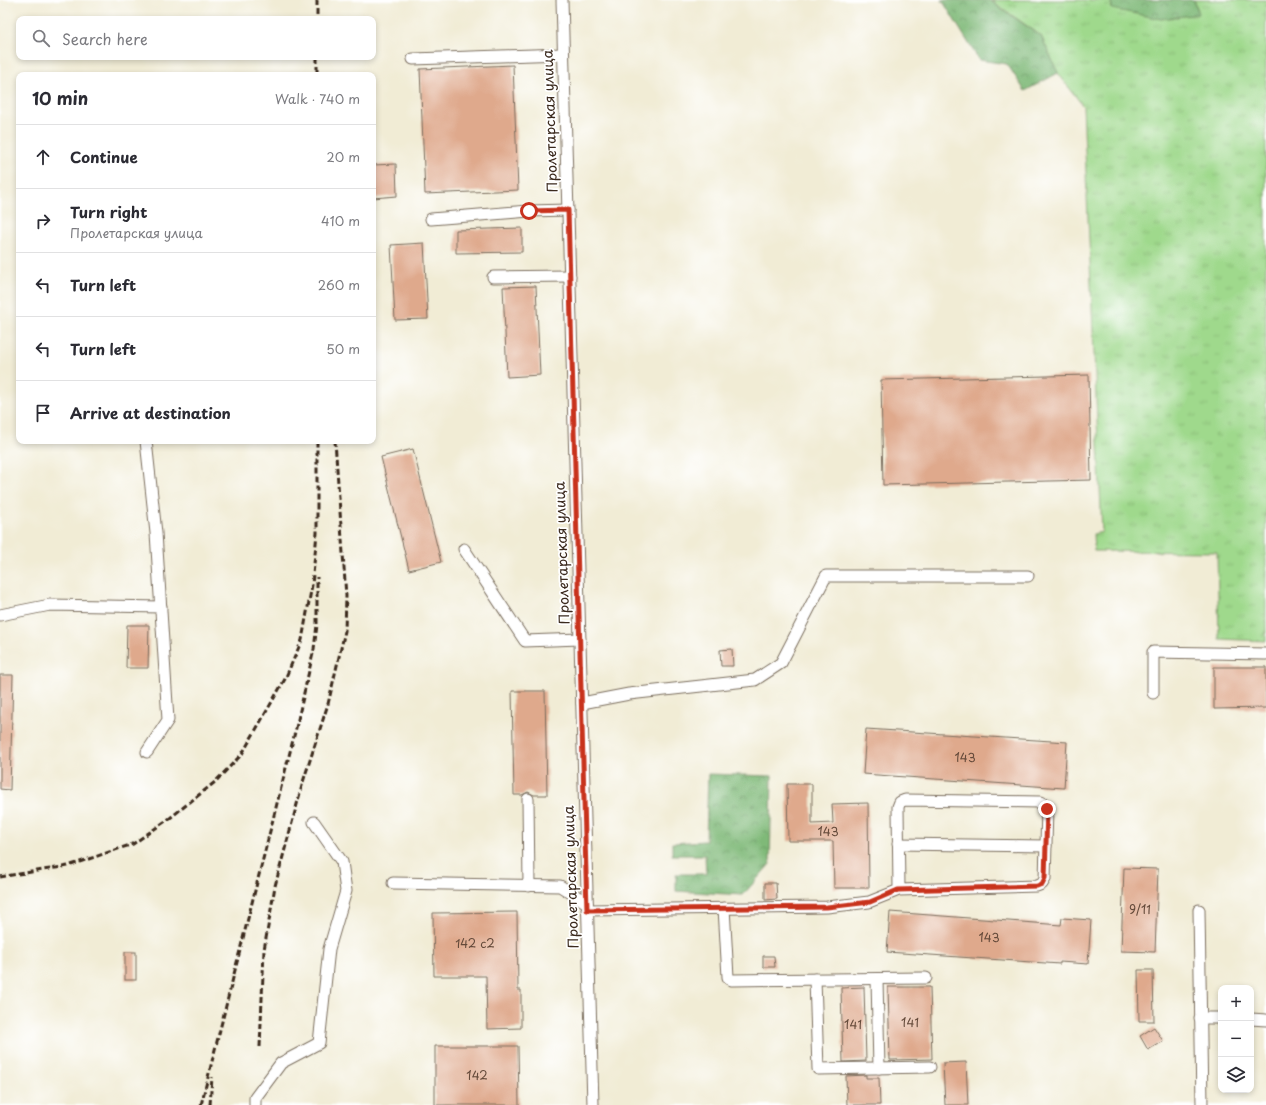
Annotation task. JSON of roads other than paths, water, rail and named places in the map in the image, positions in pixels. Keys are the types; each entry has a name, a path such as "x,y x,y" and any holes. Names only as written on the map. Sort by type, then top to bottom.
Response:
{"street":[{"name":"Пролетарская улица","path":"562,0 593,1105"},
{"path":"413,59 564,54"},
{"path":"431,219 529,211 568,210"},
{"path":"493,277 570,276"},
{"path":"146,444 156,533 168,720 147,752"},
{"path":"464,549 525,641 580,639"},
{"path":"582,703 630,694 755,680 781,663 826,576 1028,576"},
{"path":"0,614 50,605 161,607"},
{"path":"1153,693 1153,652 1266,654"},
{"path":"528,799 529,886"},
{"path":"393,883 560,886 587,907 724,908 827,907 870,902 898,890 1037,886 1042,884 1045,878 1046,805 1040,802 913,800 905,800 900,802 898,807 898,890"},
{"path":"255,1105 255,1098 281,1063 319,1043 329,949 346,891 342,862 314,822"},
{"path":"898,844 1046,846"},
{"path":"724,908 729,979 815,980 926,978"},
{"path":"1199,910 1202,1105"},
{"path":"876,979 879,1068"},
{"path":"815,980 818,1069 930,1067"},
{"path":"1200,1018 1218,1018"},
{"path":"1254,1019 1266,1020"}],"railway":[{"path":"317,0 317,16"},
{"path":"317,60 317,72"},
{"path":"0,877 68,866 133,844 170,818 215,782 242,754 285,679 302,640 312,585 317,533 317,444"},
{"path":"260,1047 264,950 275,886 303,782 328,704 345,631 346,596 335,444"},
{"path":"201,1105 296,728 314,649 317,625 317,577"},
{"path":"210,1105 212,1077"}]}
